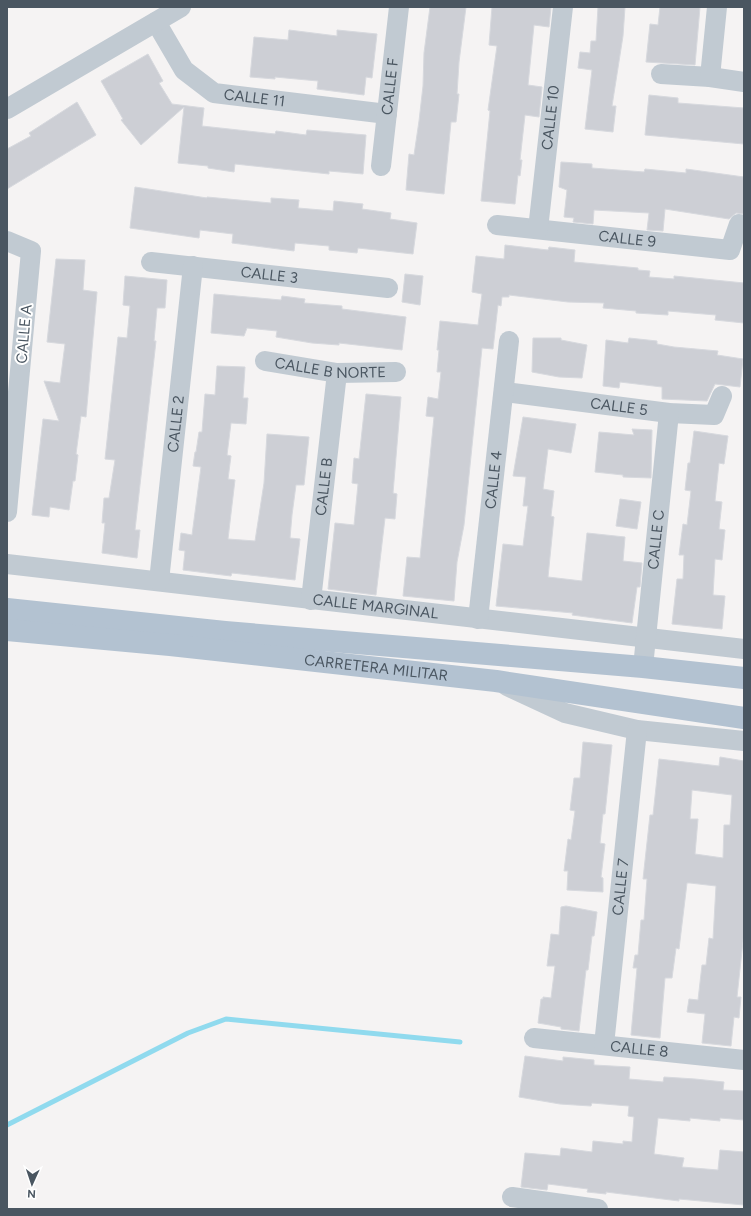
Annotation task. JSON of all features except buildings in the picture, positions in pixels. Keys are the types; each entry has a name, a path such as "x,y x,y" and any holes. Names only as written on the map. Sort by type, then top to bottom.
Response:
{"main road":[{"name":"CARRETERA MILITAR","path":"7,609 225,632 643,667 744,678"},
{"name":"CARRETERA MILITAR","path":"7,630 178,646 496,681 744,718"}],"street":[{"path":"7,109 181,7"},
{"name":"CALLE F","path":"381,166 399,7"},
{"name":"CALLE 10","path":"538,229 563,7"},
{"path":"710,77 717,7"},
{"name":"CALLE 11","path":"156,22 184,70 214,93 387,114"},
{"path":"661,74 710,77 744,82"},
{"name":"CALLE 9","path":"497,225 730,250 739,224"},
{"name":"CALLE A","path":"7,241 31,251 7,512"},
{"name":"CALLE 3","path":"151,262 388,288"},
{"name":"CALLE 2","path":"159,581 192,266"},
{"name":"CALLE 4","path":"478,619 505,392 509,341"},
{"name":"CALLE B NORTE","path":"265,361 337,373 396,372"},
{"name":"CALLE B","path":"311,600 337,373"},
{"name":"CALLE 5","path":"505,392 669,413 714,415 722,396"},
{"name":"CALLE C","path":"643,667 669,413"},
{"name":"CALLE MARGINAL","path":"7,564 744,649"},
{"path":"496,681 565,713 638,730 744,742"},
{"name":"CALLE 7","path":"604,1045 638,730"},
{"name":"CALLE 8","path":"534,1038 744,1060"},
{"path":"512,1197 589,1209"}],"waterway":[{"path":"7,1125 188,1033 226,1019 460,1042"}]}
